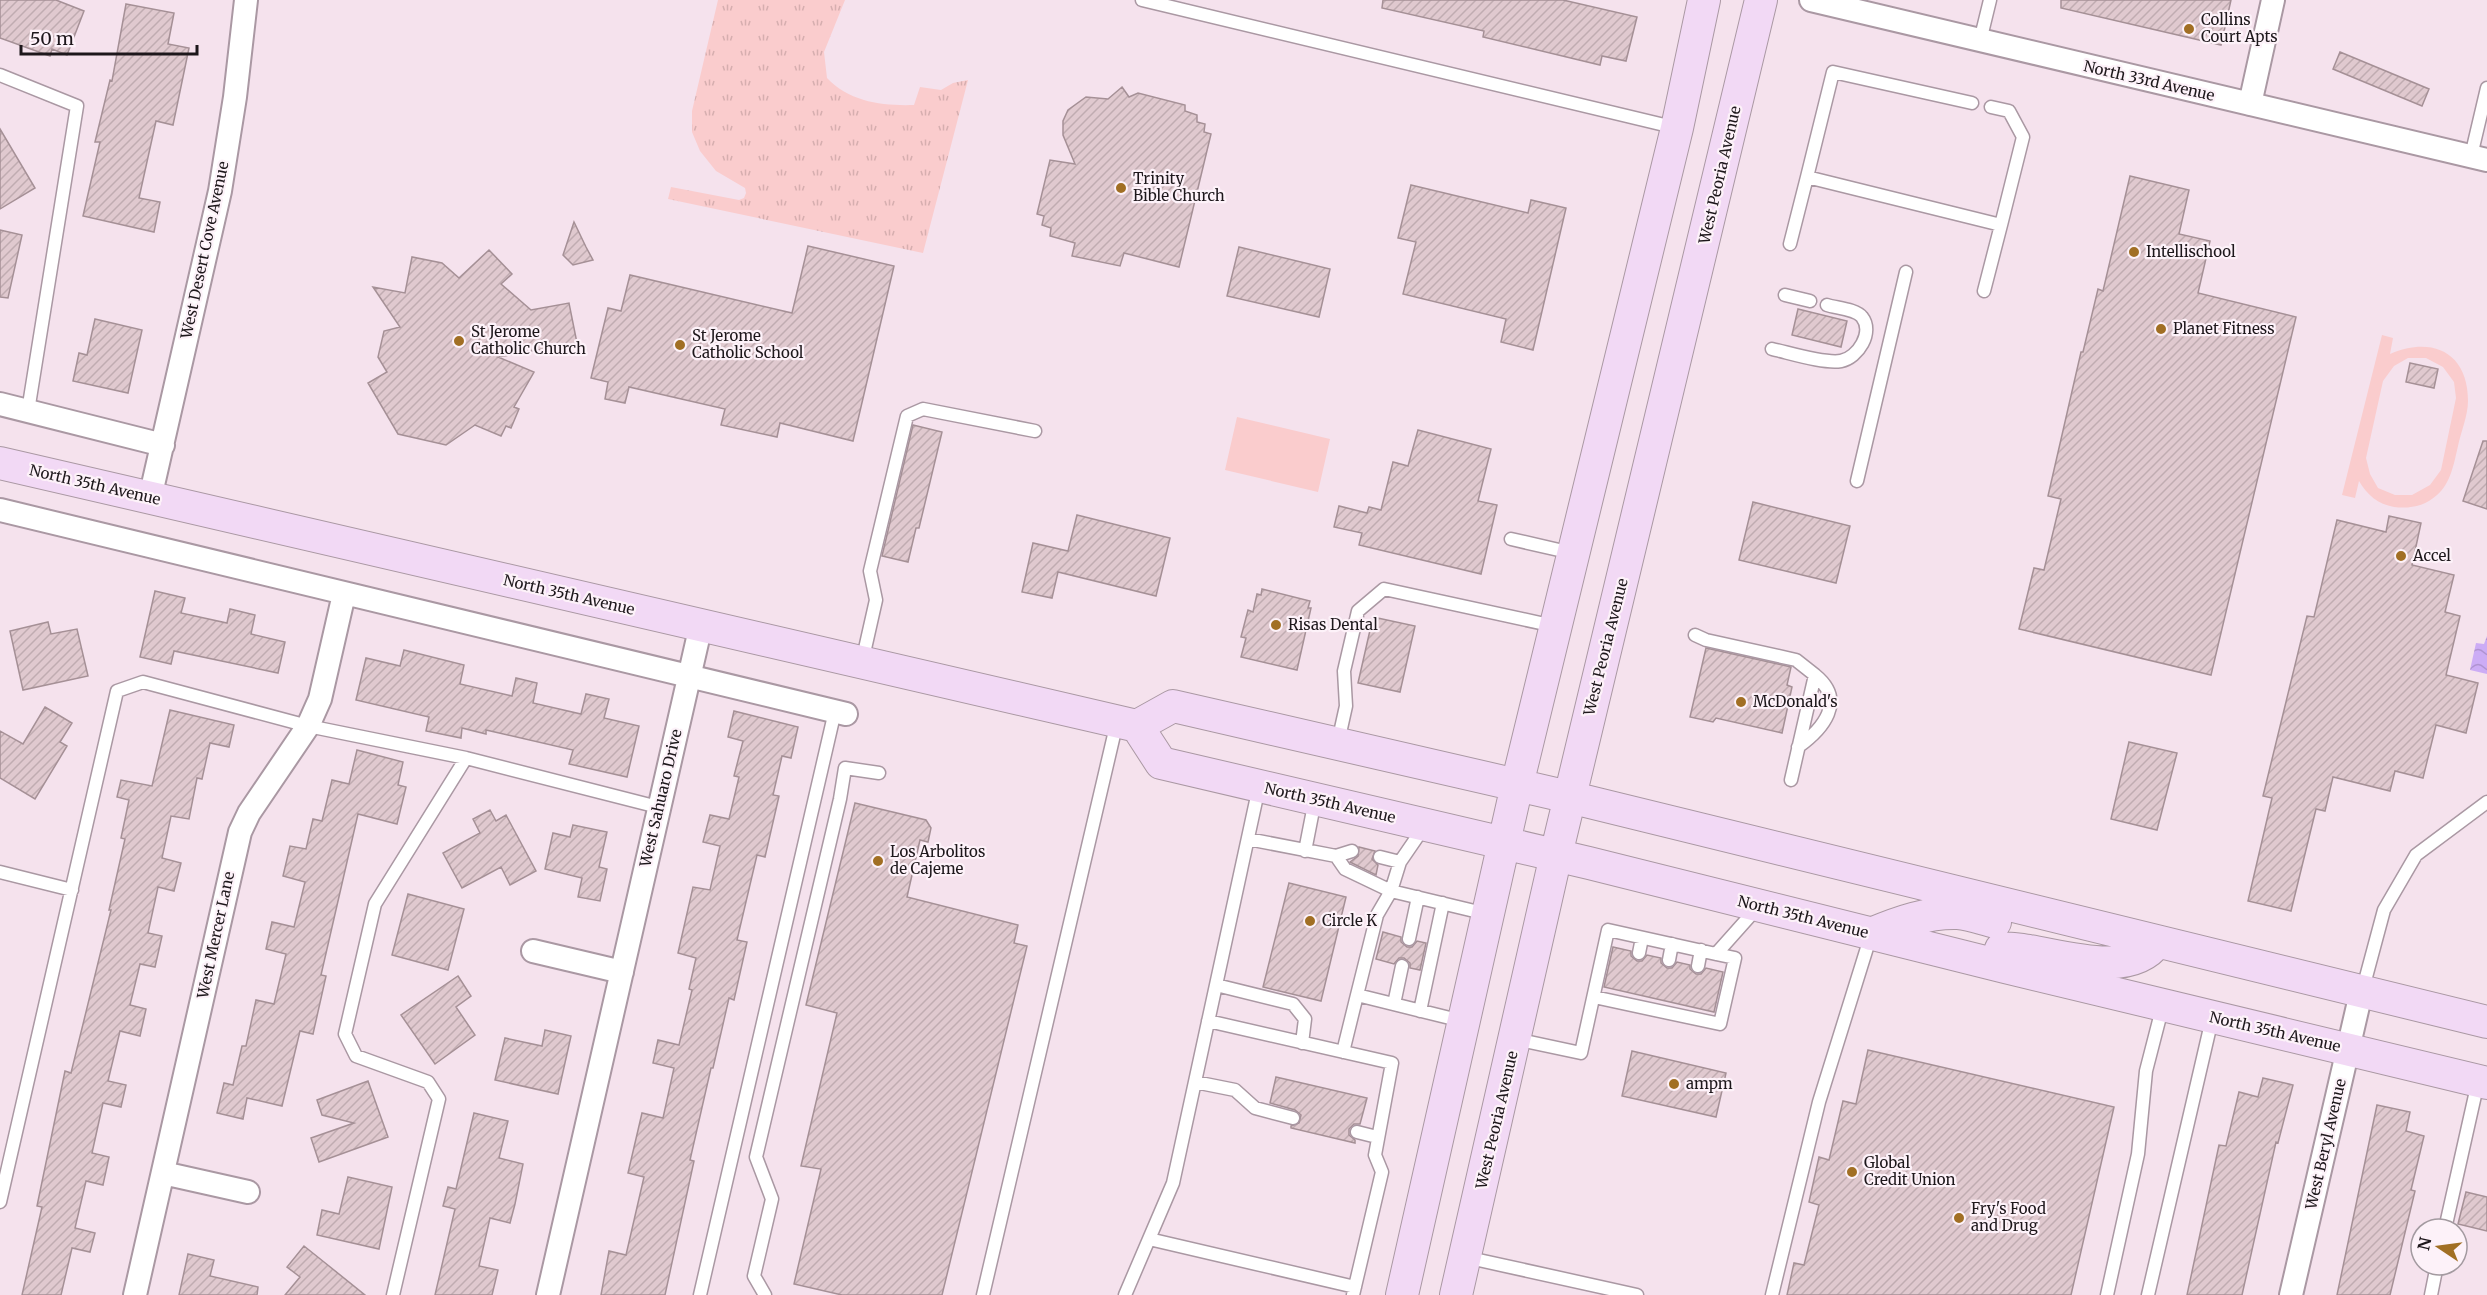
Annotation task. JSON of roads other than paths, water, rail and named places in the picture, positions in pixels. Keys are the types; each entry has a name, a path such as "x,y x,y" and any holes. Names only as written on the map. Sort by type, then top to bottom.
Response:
{"main road":[{"path":"1402,1295 1517,785 1677,128 1704,0"},
{"name":"West Peoria Avenue","path":"1455,1295 1569,797 1761,0"},
{"name":"North 35th Avenue","path":"0,463 1127,724 1161,763 1504,842 1871,934 2484,1082"},
{"path":"1127,724 1173,706 1569,797 2361,993 2487,1022"},
{"path":"1871,934 1903,920 1959,913 2044,933 2061,934 2089,926"},
{"path":"1966,957 2005,948 2115,963 2150,952 2157,942"}],"street":[{"name":"West Desert Cove Avenue","path":"150,498 220,191 235,97 246,0"},
{"name":"North 33rd Avenue","path":"1811,0 2479,158"},
{"path":"2250,104 2273,0"},
{"path":"0,404 163,445"},
{"path":"0,510 841,712"},
{"name":"West Mercer Lane","path":"135,1295 240,832 249,813 308,726 320,699 344,594"},
{"name":"West Sahuaro Drive","path":"548,1295 701,625"},
{"path":"533,951 622,972"},
{"name":"West Beryl Avenue","path":"2291,1295 2361,993"},
{"path":"163,1173 248,1192"}],"lane":[{"path":"1142,0 1677,128"},
{"path":"1980,41 1990,0"},
{"path":"1790,244 1833,72 1972,103"},
{"path":"0,75 77,106 28,411"},
{"path":"2479,158 2487,88"},
{"path":"1984,291 2023,137 2009,111 1991,107"},
{"path":"1807,177 2001,225"},
{"path":"1857,481 1906,272"},
{"path":"1785,295 1810,301"},
{"path":"1772,349 1843,361 1857,352 1863,343 1865,334 1866,326 1862,316 1827,305"},
{"path":"862,662 876,600 870,571 907,416 923,409 1035,431"},
{"path":"1511,539 1574,554"},
{"path":"1337,744 1346,706 1344,671 1358,611 1384,589 1556,627"},
{"path":"1695,635 1706,640 1796,660 1823,682 1829,693 1830,708 1824,724 1798,747"},
{"path":"1791,780 1815,675"},
{"path":"0,1202 117,691 143,682 308,726 466,758 658,807"},
{"path":"700,1295 841,712"},
{"path":"983,1295 1127,724"},
{"path":"393,1295 439,1100 428,1082 356,1056 345,1034 375,904 466,758"},
{"path":"765,1295 754,1276 772,1199 756,1158 840,799 845,768 879,774"},
{"path":"1125,1295 1173,1183 1259,787"},
{"path":"1305,851 1315,800"},
{"path":"2361,993 2384,910 2416,855 2487,802"},
{"path":"1343,1052 1377,915 1391,891 1400,862 1425,825"},
{"path":"1248,839 1336,856 1352,850"},
{"path":"1336,856 1345,869 1391,891 1488,914"},
{"path":"1380,857 1400,862"},
{"path":"0,872 72,890"},
{"path":"1409,939 1418,897"},
{"path":"1420,1011 1443,903"},
{"path":"1716,954 1759,906"},
{"path":"1515,1039 1581,1053 1608,930 1736,958 1720,1024 1688,1012 1659,1005 1629,999 1594,997"},
{"path":"1772,1295 1819,1102 1871,934"},
{"path":"1639,953 1642,938"},
{"path":"1669,960 1672,944"},
{"path":"1698,966 1701,950"},
{"path":"1394,1004 1402,966"},
{"path":"1216,985 1293,1004 1305,1019 1302,1042"},
{"path":"1357,995 1464,1022"},
{"path":"2107,1295 2138,1154 2146,1071 2163,1005"},
{"path":"2148,1295 2213,1017"},
{"path":"1149,1239 1354,1291 1382,1172 1375,1155 1392,1063 1209,1021"},
{"path":"1195,1082 1235,1090 1255,1108 1293,1118"},
{"path":"2448,1217 2484,1082"},
{"path":"1357,1132 1377,1137"},
{"path":"1465,1257 1591,1290 1637,1295"},
{"path":"2431,1295 2435,1277"}],"water":[{"path":"2487,636 2487,674 2470,670 2476,643 2484,644"}],"place":[{"name":"Collins Court Apts","path":"2189,29"},
{"name":"Trinity Bible Church","path":"1121,188"},
{"name":"Intellischool","path":"2134,252"},
{"name":"Planet Fitness","path":"2161,329"},
{"name":"St Jerome Catholic Church","path":"459,341"},
{"name":"St Jerome Catholic School","path":"680,345"},
{"name":"Accel","path":"2401,556"},
{"name":"Risas Dental","path":"1276,625"},
{"name":"McDonald's","path":"1741,702"},
{"name":"Los Arbolitos de Cajeme","path":"878,861"},
{"name":"Circle K","path":"1310,921"},
{"name":"ampm","path":"1674,1084"},
{"name":"Global Credit Union","path":"1852,1172"},
{"name":"Fry's Food and Drug","path":"1959,1218"}]}
